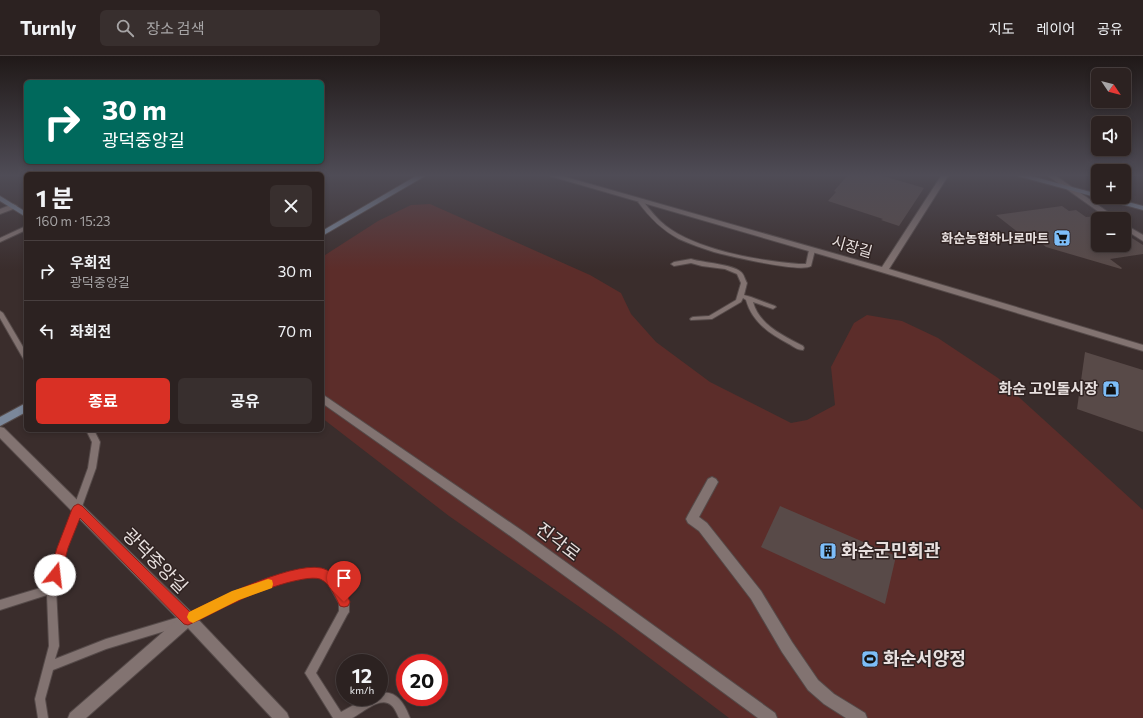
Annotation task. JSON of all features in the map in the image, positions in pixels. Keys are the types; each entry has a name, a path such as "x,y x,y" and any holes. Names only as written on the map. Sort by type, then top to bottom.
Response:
{"street":[{"path":"0,212 11,207"},
{"path":"14,207 24,214"},
{"path":"324,233 369,207"},
{"name":"시장길","path":"658,207 884,270 1143,348"},
{"path":"884,270 925,207"},
{"path":"1131,231 1143,239"},
{"name":"진각로","path":"324,399 520,536 770,718"},
{"path":"0,422 24,408"},
{"name":"광덕중앙길","path":"0,431 188,619 282,718"},
{"path":"712,482 692,519 703,527 756,595 787,647 813,685 829,699 860,718"},
{"path":"75,718 188,619"}],"lane":[{"path":"645,207 650,214 665,227 705,248 729,254 808,266 812,250"},
{"path":"0,240 24,229"},
{"path":"726,267 729,254"},
{"path":"674,264 691,261 726,267 739,273 742,277 744,284 739,301 710,318 693,319"},
{"path":"741,296 773,307"},
{"path":"748,298 751,309 756,317 787,340 801,348"},
{"path":"1,316 24,355"},
{"path":"43,718 40,699 54,646 51,589 63,548 92,468 96,442 91,432"},
{"path":"48,667 106,644 188,619 236,595 290,576 308,572 323,574 330,579 339,591 344,602 344,612 340,622 310,673 340,718 369,702 385,697 391,698 395,702 405,718"},
{"path":"0,605 51,589"}],"shaded area":[{"path":"407,207 437,207 590,275 621,293 631,314 656,342 710,382 791,423 807,420 835,405 831,367 854,323 867,315 902,321 938,338 998,378 1143,510 1143,718 729,718 614,631 449,516 324,420 324,256 378,221"}],"building":[{"path":"846,207 912,207 899,226 881,220 883,219"},
{"name":"화순농협하나로마트","path":"1055,207 1063,207 1069,211 1076,210 1086,217 1091,217 1091,252 1131,252 1131,237 1143,245 1143,254 1110,259 1122,268 1121,269 1046,247 1041,243 1033,244 996,215"},
{"name":"화순 고인돌시장","path":"1085,352 1143,370 1143,432 1077,409"},
{"name":"화순군민회관","path":"780,506 896,556 885,604 761,547"}],"slow traffic":[{"path":"193,617 236,595 268,584"}],"place":[{"name":"화순농협하나로마트","path":"1062,238"},
{"name":"화순 고인돌시장","path":"1111,389"},
{"name":"화순군민회관","path":"828,551"},
{"name":"화순서양정","path":"870,659"}],"route":[{"path":"55,575 63,548 78,509 188,619 236,595 290,576 308,572 323,574 330,579 339,591 344,602"}]}
